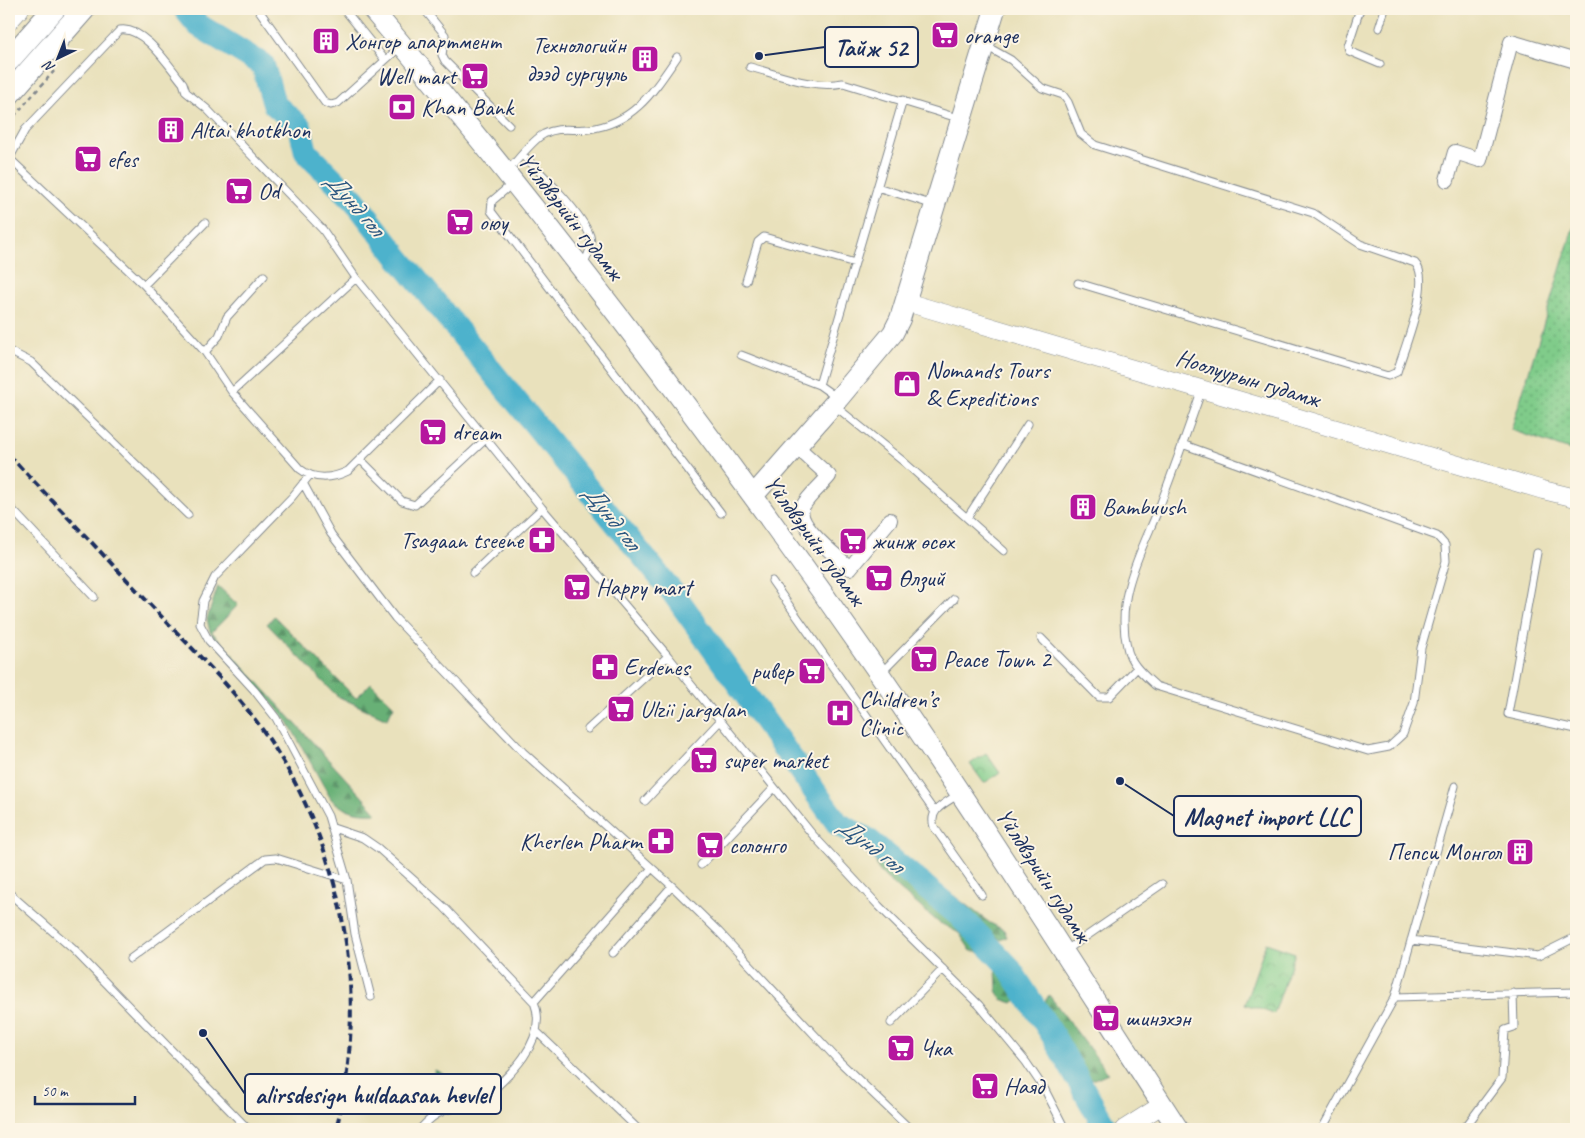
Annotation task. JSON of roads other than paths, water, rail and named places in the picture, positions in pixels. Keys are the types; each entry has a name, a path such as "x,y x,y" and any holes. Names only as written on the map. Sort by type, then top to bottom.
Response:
{"main road":[{"path":"9,60 54,9"},
{"path":"9,94 84,9"},
{"name":"Yйлдвэрийн гудамж","path":"372,9 582,268 753,496 880,674 960,793 1064,952 1155,1110 1178,1129"},
{"path":"753,496 836,402 893,333 906,302 995,9"}],"street":[{"path":"9,21 20,9"},
{"path":"1447,180 1455,152 1480,160 1511,42 1576,61"},
{"name":"Ноолуурын гудамж","path":"906,302 1543,490 1576,498"},
{"path":"796,447 829,476 803,506 802,517 810,532 850,568 890,520"},
{"path":"1124,1129 1155,1110"}],"lane":[{"path":"258,9 325,103 331,106 338,104 403,45"},
{"path":"344,9 385,60"},
{"path":"424,9 445,35 442,55 445,61 509,125"},
{"path":"1360,9 1348,46 1349,51 1380,64"},
{"path":"1379,28 1385,9"},
{"path":"440,380 348,471 335,478 309,476 300,469 232,392 205,352 144,285 9,159 25,130 120,30 128,29 143,36 183,83 186,92 207,109 323,230 356,278 440,380 487,438 542,508 668,656 812,834 979,1005 1026,1062 1045,1090 1065,1129"},
{"path":"984,44 1011,60 1042,88 1063,95 1068,102 1081,134 1095,145 1313,213 1360,244 1416,264 1421,273 1416,313 1397,372 1388,376 1078,283"},
{"path":"678,57 657,87 633,112 614,125 586,130 560,128 542,134 523,155 510,177 492,200 491,211 720,513"},
{"path":"750,67 810,83 830,85 843,83 961,119"},
{"path":"819,385 903,100"},
{"path":"523,155 556,189 583,224 590,238 589,254 582,268"},
{"path":"877,187 934,205"},
{"path":"144,285 205,223"},
{"path":"746,281 758,242 764,237 855,263"},
{"path":"205,352 219,336 227,317 264,276"},
{"path":"232,392 356,278"},
{"path":"9,351 31,362 188,515"},
{"path":"741,354 819,385 1004,551"},
{"path":"1182,444 1437,536 1445,545 1446,561 1421,648 1414,703 1403,734 1389,747 1368,751 1156,686 1137,668 1127,648 1124,601 1140,550 1158,510 1182,444 1202,389"},
{"path":"966,518 1028,424"},
{"path":"360,460 402,501 415,505 487,438"},
{"path":"309,476 219,571 206,593 200,620 202,629 209,640 254,690 276,718 293,747 333,828 347,880 355,934 370,997"},
{"path":"303,483 331,534 396,618 523,752 672,886 718,932 837,1059 910,1129"},
{"path":"9,506 94,597"},
{"path":"473,574 542,508"},
{"path":"1537,553 1508,714 1576,730"},
{"path":"772,581 934,811"},
{"path":"880,674 954,599"},
{"path":"1041,638 1099,697 1109,697 1137,668"},
{"path":"588,729 668,656"},
{"path":"645,801 720,721"},
{"path":"1322,1129 1395,997 1455,786"},
{"path":"701,865 774,788"},
{"path":"960,793 934,811 931,818 934,827 982,895"},
{"path":"333,828 364,838 444,907 534,1002 539,1015 537,1032 515,1069 473,1108 450,1107 430,1118 420,1129"},
{"path":"130,959 265,859 276,858 347,880"},
{"path":"534,1002 652,868"},
{"path":"1064,952 1162,884"},
{"path":"613,953 672,886"},
{"path":"9,893 73,948 248,1129"},
{"path":"1411,940 1538,956 1576,938"},
{"path":"891,1024 943,969"},
{"path":"1395,997 1576,992"},
{"path":"1464,1129 1502,1078 1505,1030 1514,1027 1513,993"},
{"path":"537,1032 638,1129"}],"waterway":[{"name":"Дунд гол","path":"185,9 198,25 263,65 274,104 300,127 306,152 354,200 398,257 674,594 838,824 867,839 959,915 1008,966 1052,1034 1106,1129"}],"railway":[{"path":"9,455 237,697 276,750 300,793 320,838 334,885 345,934 350,983 350,1032 346,1081 336,1129"}],"place":[{"name":"orange","path":"945,35"},
{"name":"Хонгор апартмент","path":"326,41"},
{"name":"Тайж 52","path":"759,56"},
{"name":"Технологийн дээд сургууль","path":"645,59"},
{"name":"Well mart","path":"475,76"},
{"name":"Khan Bank","path":"402,107"},
{"name":"Altai khotkhon","path":"171,130"},
{"name":"efes","path":"88,159"},
{"name":"Od","path":"239,191"},
{"name":"оюу","path":"460,222"},
{"name":"Nomands Tours & Expeditions","path":"907,384"},
{"name":"dream","path":"433,432"},
{"name":"Bambuush","path":"1083,507"},
{"name":"Tsagaan tseene","path":"542,540"},
{"name":"жинж өсөх","path":"853,541"},
{"name":"Өлзий","path":"879,578"},
{"name":"Happy mart","path":"577,587"},
{"name":"Peace Town 2","path":"924,659"},
{"name":"Erdenes","path":"605,667"},
{"name":"ривер","path":"812,671"},
{"name":"Ulzii jargalan","path":"621,709"},
{"name":"Children’s Clinic","path":"840,713"},
{"name":"super market","path":"704,760"},
{"name":"Magnet import LLC","path":"1120,781"},
{"name":"Kherlen Pharm","path":"661,841"},
{"name":"солонго","path":"710,845"},
{"name":"Пепси Монгол","path":"1520,852"},
{"name":"шинэхэн","path":"1106,1018"},
{"name":"alirsdesign huldaasan hevlel","path":"203,1033"},
{"name":"Чка","path":"901,1048"},
{"name":"Наяд","path":"985,1086"}]}
